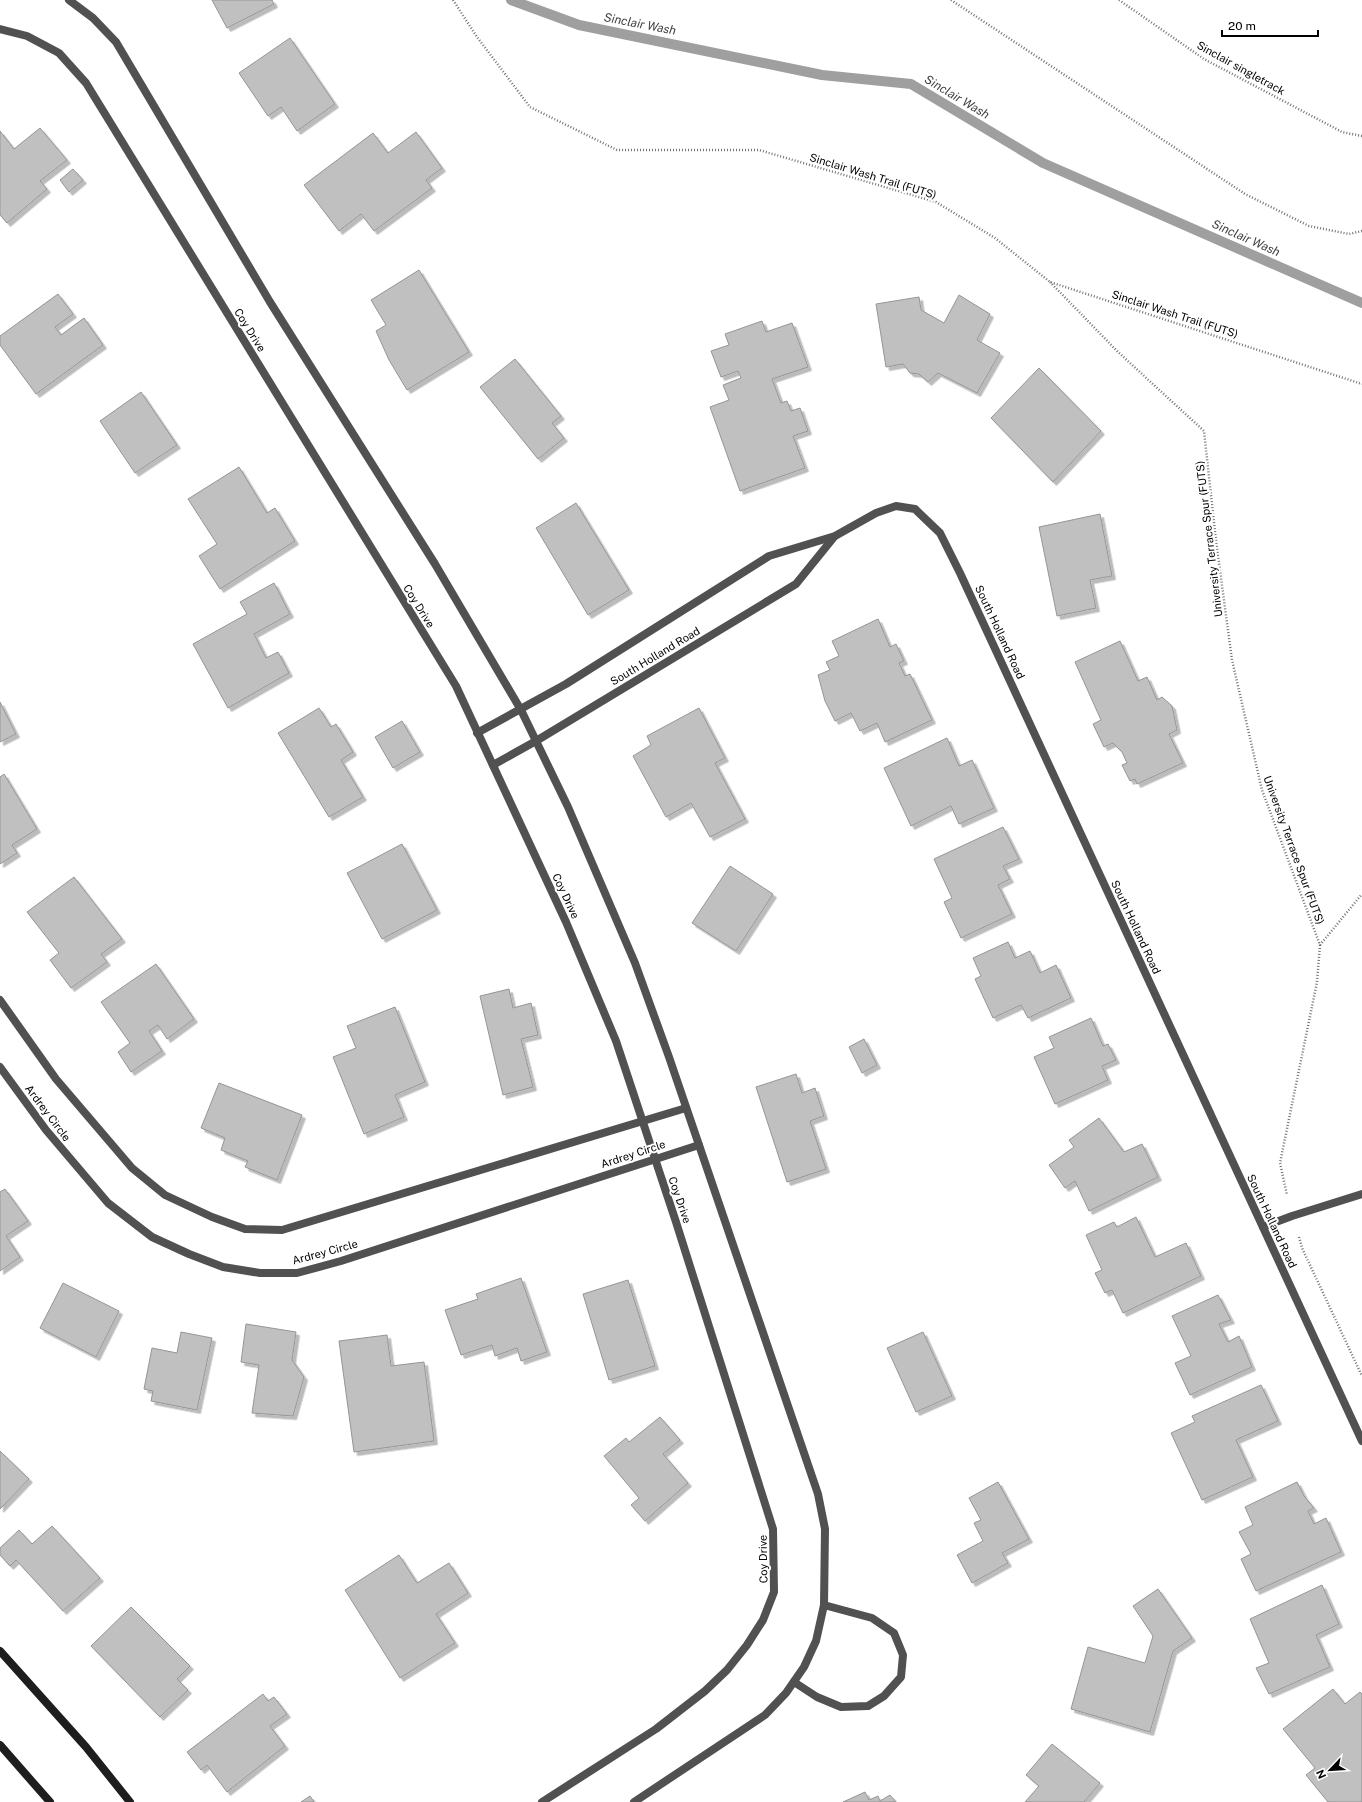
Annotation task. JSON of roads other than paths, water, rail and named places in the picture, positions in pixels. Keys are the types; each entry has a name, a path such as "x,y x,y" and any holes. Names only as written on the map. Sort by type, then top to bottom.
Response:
{"street":[{"path":"69,0 93,18 116,42 270,302 435,564 521,710 568,807 635,963 699,1145 818,1494 825,1529 824,1605 816,1640 804,1667 786,1693 765,1715 634,1802"},
{"name":"Coy Drive","path":"0,29 27,36 59,53 86,83 456,686 566,922 616,1040 679,1229 773,1529 774,1592 763,1620 747,1645 726,1670 705,1691 656,1728 542,1802"},
{"name":"South Holland Road","path":"477,733 566,684 769,556 835,536 876,513 896,506 915,509 940,533 960,573 1362,1441"},
{"name":"South Holland Road","path":"492,765 536,741 796,584 835,536"},
{"path":"0,1000 56,1079 132,1168 165,1195 212,1217 245,1229 282,1230 642,1120 686,1108"},
{"name":"Ardrey Circle","path":"0,1067 46,1130 108,1203 152,1236 189,1254 223,1267 260,1273 297,1273 341,1261 699,1145"},
{"path":"1263,1228 1292,1216 1362,1194"},
{"path":"794,1682 817,1697 841,1707 868,1706 884,1696 901,1677 903,1655 894,1633 872,1618 824,1605"},
{"path":"0,1651 86,1747 130,1802"},
{"path":"0,1745 50,1802"}],"waterway":[{"name":"Sinclair Wash","path":"511,0 579,25 822,75 911,84 1043,163 1362,303"}]}
